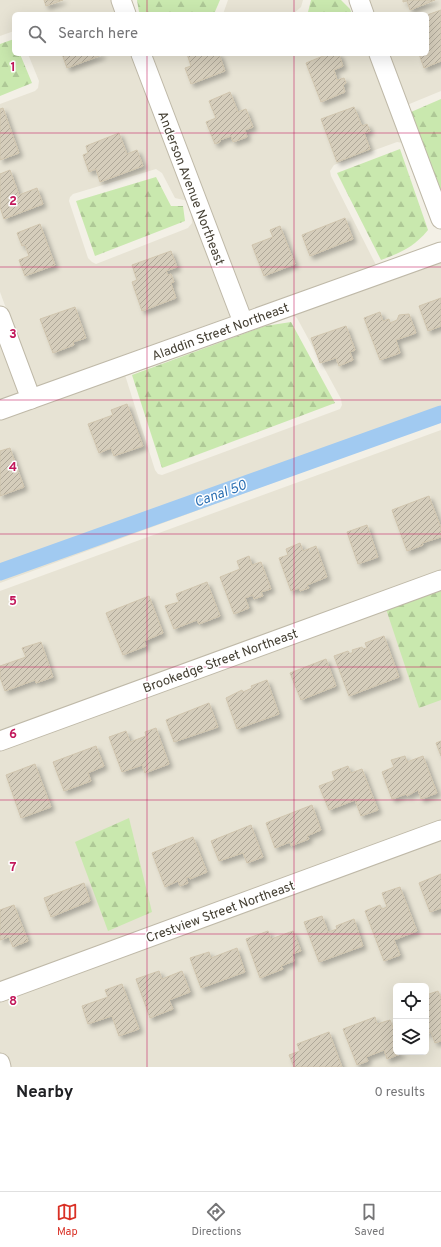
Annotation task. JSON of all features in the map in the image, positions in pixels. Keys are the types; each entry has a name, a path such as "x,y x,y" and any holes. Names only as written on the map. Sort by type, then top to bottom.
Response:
{"street":[{"path":"121,0 125,12"},
{"path":"359,0 363,12"},
{"name":"Anderson Avenue Northeast","path":"142,56 243,322"},
{"path":"380,56 441,219"},
{"name":"Aladdin Street Northeast","path":"0,410 441,252"},
{"path":"0,316 31,399"},
{"name":"Brookedge Street Northeast","path":"0,741 441,580"},
{"name":"Crestview Street Northeast","path":"0,992 441,830"},
{"path":"0,1063 1,1067"}],"shaded area":[{"path":"0,0 112,0 116,12 12,12 12,32 0,36"},
{"path":"228,0 303,0 301,7 295,12 224,12"},
{"path":"368,0 441,0 441,91 407,105 389,56 429,56 429,12 372,12"},
{"path":"29,56 133,56 188,201 175,198 162,173 156,169 73,194 69,201 88,258 96,264 188,228 192,223 191,209 232,316 35,387 0,292 0,104 35,91 38,88 39,81"},
{"path":"151,56 371,56 403,143 397,142 334,165 330,171 331,176 376,265 248,310"},
{"path":"441,261 441,421 0,583 0,420 125,375 155,470 158,474 162,475 340,409 342,405 341,399 297,318 293,315"},
{"path":"0,340 20,393 0,400"},
{"path":"441,430 441,1067 0,1067 0,591"}],"green space":[{"path":"137,0 220,0 215,12 139,12"},
{"path":"311,0 341,0 351,12 308,12"},
{"path":"12,40 12,56 21,56 32,83 0,96 0,44"},
{"path":"441,99 441,197 411,112"},
{"path":"400,149 428,230 413,245 381,260 337,173"},
{"path":"156,177 171,206 183,206 185,221 95,256 76,201"},
{"path":"291,322 335,403 162,468 132,375 265,326"},
{"path":"441,591 441,700 419,708 386,609"},
{"path":"129,818 152,912 108,931 75,842"}],"building":[{"path":"44,0 63,0 46,6"},
{"path":"403,0 435,0 410,10 407,1 403,2"},
{"path":"441,10 441,61 424,68 420,56 429,56 429,14"},
{"path":"63,56 99,56 67,68"},
{"path":"188,56 220,56 225,71 191,84 185,68 191,66"},
{"path":"323,56 340,56 343,66 334,70 337,80 344,78 346,83 343,85 345,92 321,102 306,63"},
{"path":"230,92 238,112 246,109 253,127 245,130 247,137 233,142 231,136 220,140 220,142 215,144 206,122 216,118 209,101"},
{"path":"354,107 362,126 367,124 370,131 364,133 370,149 337,162 321,119"},
{"path":"3,108 19,153 0,160 0,109"},
{"path":"119,133 127,154 137,150 143,166 100,182 96,169 89,172 83,155 88,153 86,146"},
{"path":"10,170 19,195 37,188 43,204 4,219 0,207 0,174"},
{"path":"345,218 353,239 310,256 302,235"},
{"path":"40,224 55,265 25,276 19,260 29,256 25,245 22,246 17,233"},
{"path":"280,226 295,264 264,276 252,245 273,237 270,230"},
{"path":"171,251 177,267 166,271 168,275 171,274 174,282 171,283 176,298 142,311 132,282 137,280 132,265"},
{"path":"441,298 441,326 428,331 419,306"},
{"path":"75,307 86,338 73,342 74,345 53,353 40,319"},
{"path":"380,312 383,321 389,319 390,323 397,320 399,315 409,314 416,333 396,340 400,353 380,360 364,318"},
{"path":"346,326 355,350 350,352 353,360 339,366 336,358 320,363 311,338"},
{"path":"127,404 143,446 114,456 111,448 99,453 88,424 113,415 111,410"},
{"path":"10,448 24,487 0,496 0,451"},
{"path":"429,496 441,528 441,537 422,543 423,545 407,551 392,510"},
{"path":"367,525 378,557 358,564 347,532"},
{"path":"300,543 303,551 316,546 327,577 307,585 309,588 300,591 299,588 291,591 279,558 288,555 286,549"},
{"path":"249,556 252,565 261,562 271,589 261,592 263,596 254,599 253,595 245,598 249,608 234,614 220,577 240,569 237,561"},
{"path":"207,582 220,616 199,624 197,620 174,629 165,606 179,602 176,594"},
{"path":"149,596 163,633 144,641 146,646 123,655 106,613"},
{"path":"384,636 399,677 349,696 334,656 348,651 350,654 353,652 352,650 362,647 363,649 367,648 365,643"},
{"path":"41,642 53,677 36,683 35,680 5,691 0,677 0,666 26,657 22,648"},
{"path":"326,659 336,686 301,700 290,673"},
{"path":"267,680 279,714 237,729 226,698 242,690 243,692 252,688 251,686"},
{"path":"209,703 218,727 174,742 166,720"},
{"path":"156,728 169,764 145,773 142,765 122,772 109,737 126,731 130,742 146,736 145,732"},
{"path":"441,741 441,756 436,743"},
{"path":"96,746 104,766 88,773 91,781 64,791 53,762"},
{"path":"405,756 407,762 423,756 437,793 421,799 418,790 407,796 406,794 392,799 382,772 394,767 391,760"},
{"path":"35,764 51,807 21,818 6,775"},
{"path":"348,766 351,773 362,769 378,810 361,816 355,800 329,810 319,786 335,780 332,772"},
{"path":"312,805 321,830 307,836 309,839 291,846 290,842 275,848 266,823"},
{"path":"251,825 263,857 247,863 243,853 219,861 211,841"},
{"path":"193,837 207,872 190,879 190,877 186,878 188,883 180,886 178,881 165,887 152,853"},
{"path":"441,874 441,908 430,912 419,883"},
{"path":"84,883 90,901 51,917 44,898"},
{"path":"400,887 417,931 394,940 400,955 384,961 365,911 380,905 382,909 387,907 382,893"},
{"path":"14,905 28,941 13,947 9,937 0,940 0,910"},
{"path":"322,916 328,932 337,929 336,926 354,919 363,946 319,962 304,922"},
{"path":"268,931 271,939 293,931 301,951 292,954 294,961 281,966 283,969 260,978 246,939"},
{"path":"237,948 245,972 201,988 190,958 209,952 211,958"},
{"path":"159,971 162,979 182,971 190,992 169,1000 173,1009 150,1018 136,979"},
{"path":"122,984 139,1029 119,1036 112,1016 88,1024 82,1006 108,997 105,990"},
{"path":"438,991 441,998 441,1041 435,1043 431,1032 429,1033 429,994"},
{"path":"375,1017 377,1024 390,1020 393,1028 393,1055 398,1055 387,1059 384,1050 366,1057 368,1061 357,1065 343,1029"},
{"path":"329,1032 342,1067 294,1067 289,1055 300,1051 297,1044"}],"waterway":[{"name":"Canal 50","path":"0,572 441,414"}]}
